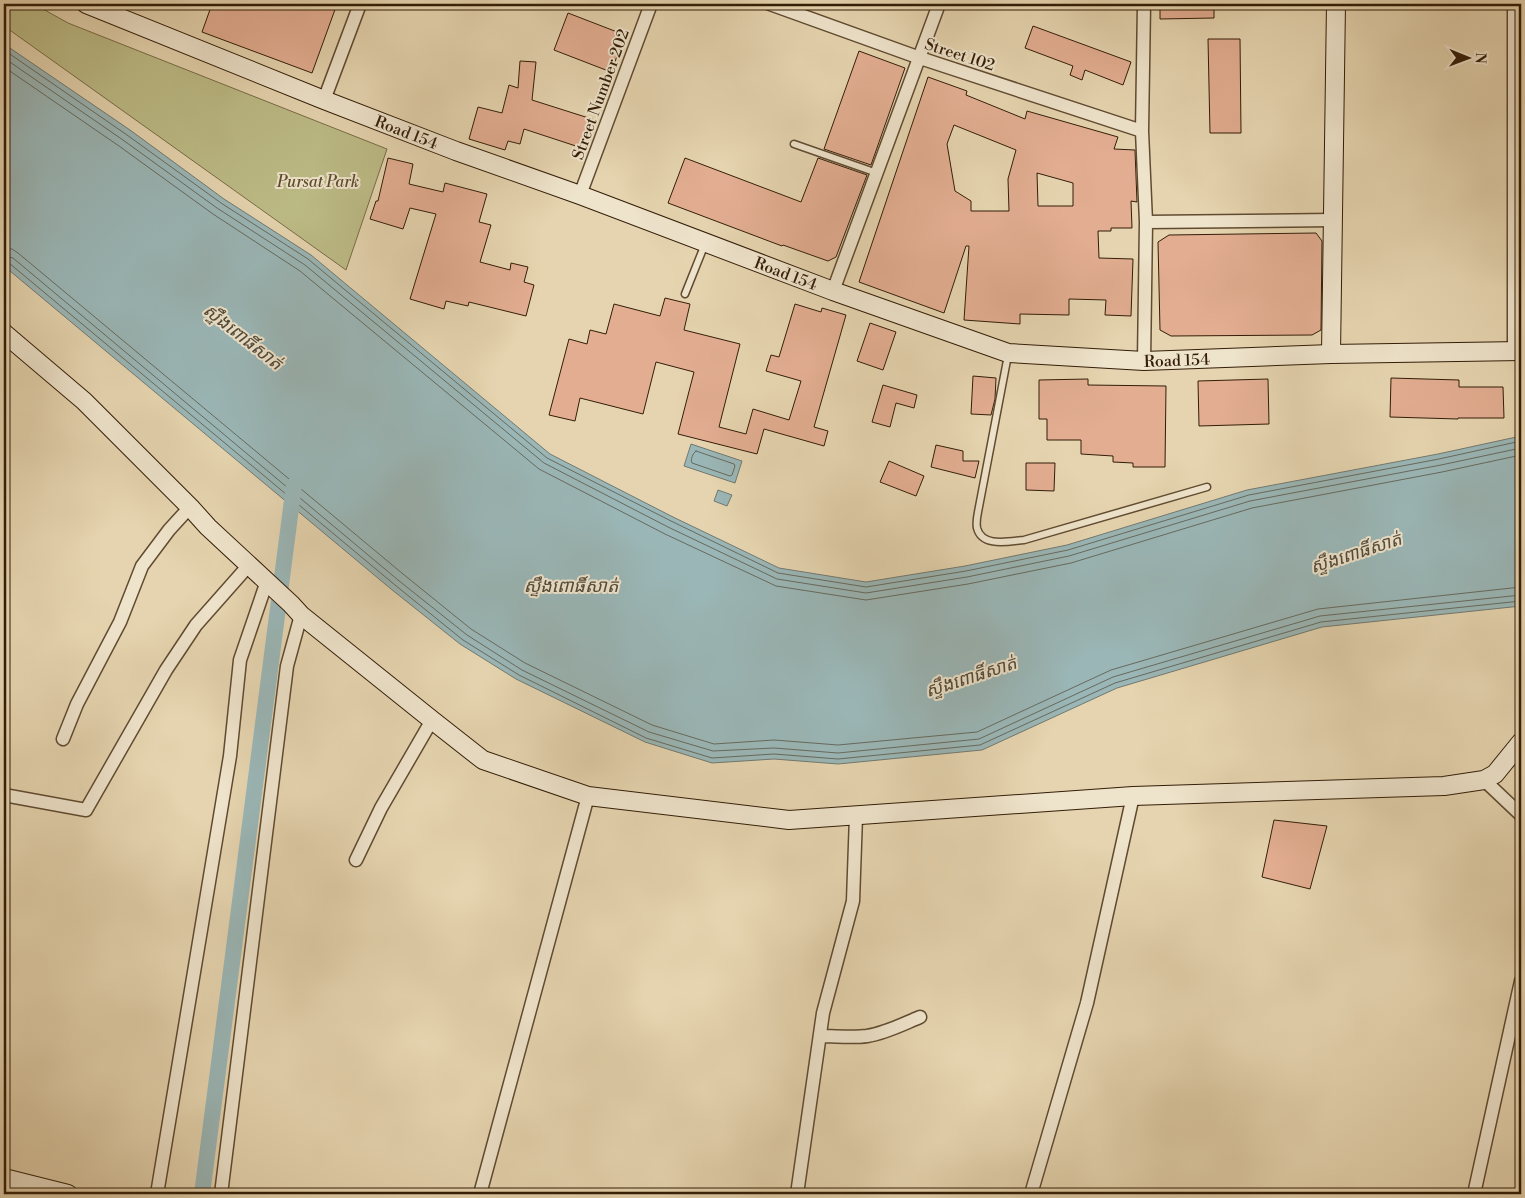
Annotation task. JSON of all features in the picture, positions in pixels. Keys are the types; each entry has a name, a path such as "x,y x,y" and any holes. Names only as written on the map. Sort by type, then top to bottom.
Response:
{"street":[{"name":"Road 154","path":"86,4 456,151 580,195 833,291 1008,353 1144,361 1331,354 1519,353"},
{"path":"324,100 360,4"},
{"name":"Street Number 202","path":"580,195 651,4"},
{"name":"Street 102","path":"770,4 920,58 1142,131"},
{"path":"833,291 939,4"},
{"path":"1144,4 1142,131 1146,222 1144,361"},
{"path":"1331,354 1336,4"},
{"path":"1514,4 1519,353"},
{"path":"1146,222 1333,220"},
{"path":"4,333 84,401 208,527 296,609 432,720 483,760 588,796 789,820 1133,796 1444,786 1484,780 1495,774 1521,742"},
{"path":"63,739 77,704 120,622 142,566 169,530 190,507"},
{"path":"4,794 86,810 166,670 196,625 249,565"},
{"path":"157,1194 230,756 240,660 271,584"},
{"path":"221,1194 287,666 296,609"},
{"path":"356,860 381,808 432,720"},
{"path":"1484,780 1521,815"},
{"path":"480,1194 588,796"},
{"path":"1031,1194 1087,1003 1133,796"},
{"path":"797,1194 823,1013 853,901 856,816"},
{"path":"1474,1194 1521,981"},
{"path":"820,1036 869,1036 920,1017"},
{"path":"4,1178 68,1194"}],"lane":[{"path":"794,144 877,173"},
{"path":"685,294 705,243"},
{"path":"1008,353 978,512 977,526 980,534 986,540 998,543 1024,540 1207,487"}],"green space":[{"name":"Pursat Park","path":"4,4 34,4 68,23 387,149 346,270 4,26"},
{"path":"1516,367 1521,367 1521,415 1518,415"}],"water":[{"name":"ស្ទឹងពោធិ៍សាត់","path":"4,44 130,130 224,199 311,255 550,454 673,517 779,568 866,582 965,566 1067,545 1247,490 1438,454 1521,436 1521,606 1322,627 1117,688 982,750 838,764 774,759 712,763 645,742 516,679 460,644 391,589 4,266"},
{"path":"691,444 742,461 735,483 684,466"},
{"path":"718,490 732,495 727,506 714,501"}],"building":[{"path":"212,4 337,4 312,73 202,32"},
{"path":"1160,4 1214,4 1214,18 1160,19"},
{"path":"568,13 625,35 611,72 554,50"},
{"path":"1033,26 1131,62 1123,85 1085,70 1082,80 1070,75 1073,66 1025,48"},
{"path":"1208,39 1240,39 1241,133 1210,133"},
{"path":"859,51 905,68 871,165 824,149"},
{"path":"520,61 536,62 532,100 595,120 585,149 524,129 520,144 508,141 505,150 469,139 478,107 502,113 509,85 518,88"},
{"path":"928,77 967,91 966,95 1025,119 1027,111 1118,137 1114,149 1135,150 1137,202 1131,201 1132,228 1111,228 1111,231 1098,231 1099,258 1133,259 1131,316 1105,315 1106,300 1069,299 1069,315 1020,314 1020,324 964,320 969,246 966,246 944,313 859,282","holes":["954,125 1016,150 1008,179 1009,211 971,211 971,201 955,191 947,144","1037,173 1073,183 1073,206 1038,206"]},
{"path":"388,158 413,164 409,184 443,192 445,183 487,194 479,222 491,225 480,262 510,270 511,263 528,267 524,282 534,285 526,316 469,302 468,306 446,301 444,309 410,299 436,214 410,208 403,229 370,219 376,201 378,201"},
{"path":"685,158 801,202 818,158 867,175 836,257 828,261 782,246 668,203"},
{"path":"1316,233 1322,241 1321,330 1312,335 1171,336 1160,330 1158,242 1169,235"},
{"path":"665,298 690,304 684,330 740,344 719,427 746,434 753,409 789,420 801,381 766,371 771,355 779,357 795,304 821,312 822,308 846,315 814,427 828,431 824,446 764,429 757,454 678,434 694,372 656,362 643,414 580,398 575,421 549,415 569,339 587,344 590,330 606,334 614,304 660,316"},
{"path":"870,323 896,332 883,370 857,361"},
{"path":"973,376 996,378 995,399 991,415 971,414"},
{"path":"1391,378 1459,380 1459,387 1503,387 1504,418 1390,417"},
{"path":"1088,379 1088,385 1166,386 1165,467 1133,467 1133,463 1113,462 1113,456 1081,454 1081,440 1047,440 1047,419 1039,419 1039,380"},
{"path":"1268,379 1269,424 1199,426 1198,381"},
{"path":"883,385 917,395 914,408 896,403 890,427 872,422"},
{"path":"936,445 963,451 963,461 979,461 975,478 931,467"},
{"path":"889,461 924,476 916,496 880,482"},
{"path":"1026,463 1055,463 1054,491 1026,490"},
{"path":"1274,820 1327,826 1310,889 1262,877"}],"waterway":[{"path":"202,1194 294,485"}]}
